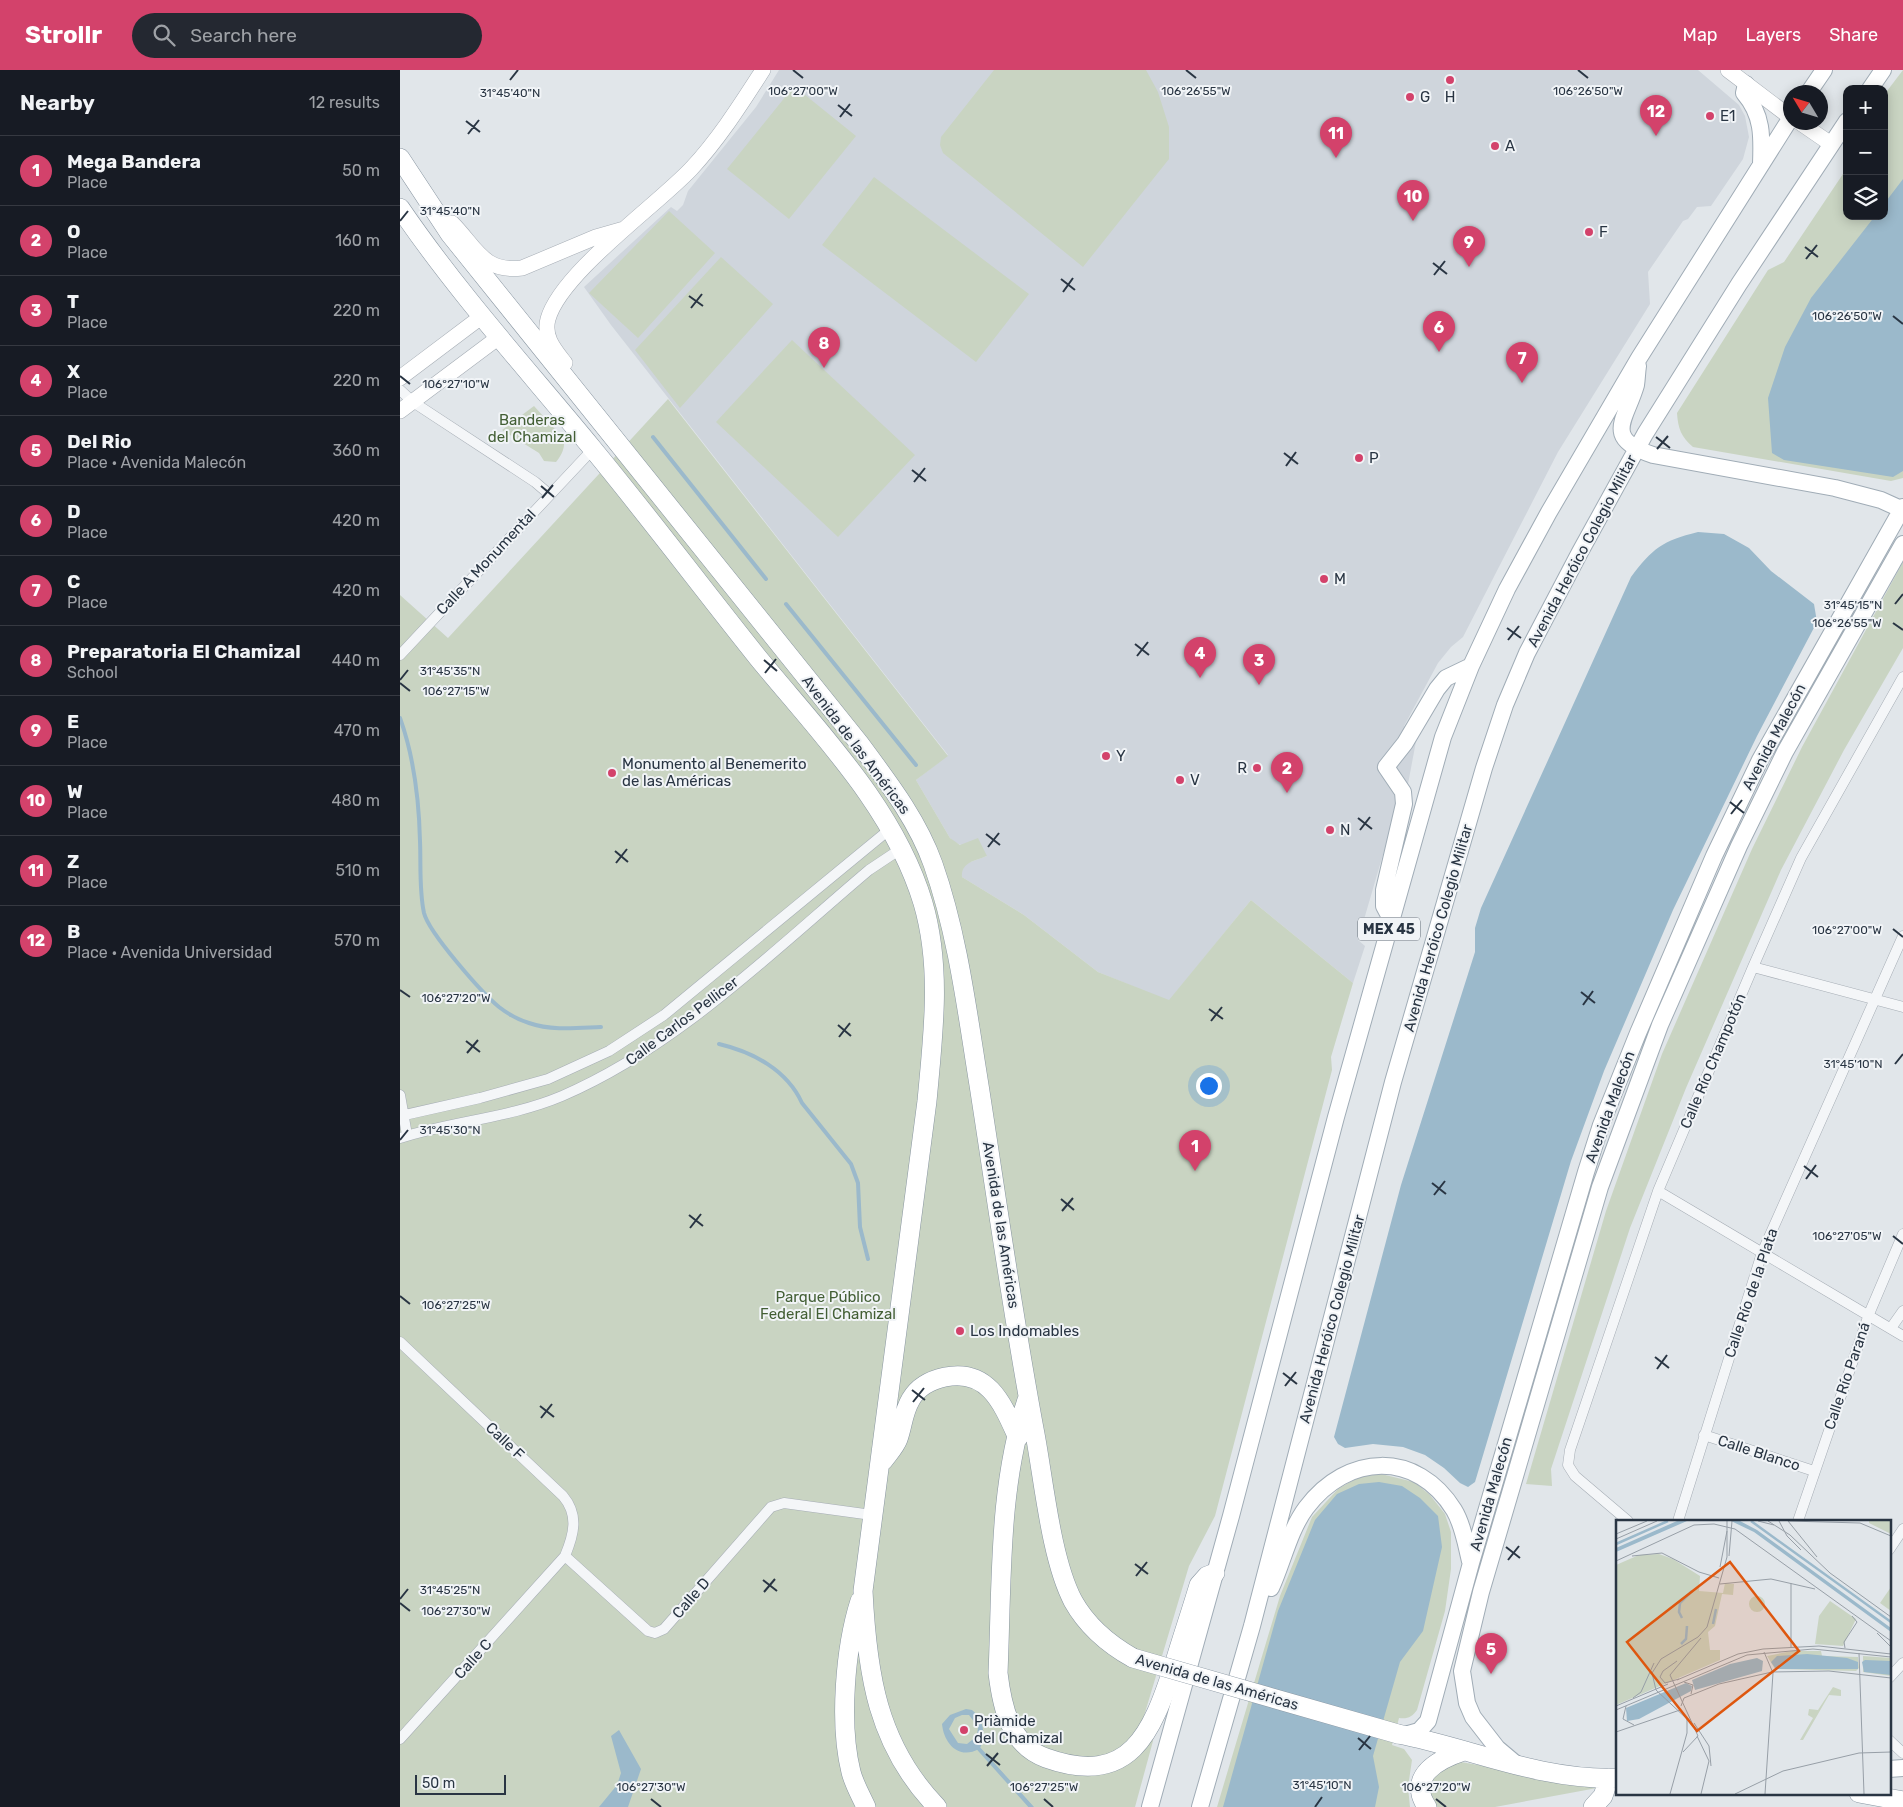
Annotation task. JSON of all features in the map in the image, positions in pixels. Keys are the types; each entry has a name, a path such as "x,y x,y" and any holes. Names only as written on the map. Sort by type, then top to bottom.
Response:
{"highway":[{"name":"Avenida de las Américas","path":"400,158 450,234 611,433 891,786 928,850 952,931 972,1037 1028,1397 1058,1556 1073,1601 1098,1634 1132,1658 1401,1735 1518,1766 1552,1772 1613,1778"},
{"path":"400,208 428,249"},
{"path":"400,230 428,249"},
{"name":"Avenida de las Américas","path":"428,249 481,317 593,449 857,780 902,848 923,903 932,943 935,976 934,1020 927,1101 882,1463 872,1515 864,1591 868,1666 876,1699 898,1755 914,1780 937,1807"},
{"path":"593,449 603,446 614,452 668,517 700,546"},
{"path":"882,1463 898,1440 903,1414 911,1398 922,1386 939,1378 958,1374 974,1378 989,1387 1004,1408 1049,1508"},
{"path":"1028,1397 1016,1434 1005,1506 998,1673 1001,1698 1008,1722 1022,1741 1041,1756 1068,1766 1096,1767 1118,1759 1137,1746 1152,1726 1161,1706 1200,1585 1207,1576 1215,1573"},
{"path":"864,1591 852,1626 848,1658 845,1725 851,1773 866,1807"},
{"path":"1423,1804 1422,1783 1431,1766 1443,1758 1464,1751"},
{"path":"1593,1807 1603,1796 1613,1778"},
{"path":"1864,1794 1903,1801"}],"main road":[{"path":"611,433 606,415 551,344 548,334 548,320 560,296 575,278 692,168 721,132 763,70"},
{"path":"1728,70 1783,113"},
{"path":"1814,85 1824,70"},
{"path":"1873,85 1883,70"},
{"path":"1746,84 1744,94 1753,104 1761,125 1761,165"},
{"name":"Avenida Heróico Colegio Militar","path":"1200,1807 1252,1626 1393,1082 1502,714 1527,653 1636,449 1739,284 1843,126"},
{"name":"MEX 45","path":"1150,1807 1215,1573 1336,1118 1443,737 1470,666 1507,589 1549,512 1639,358 1783,129"},
{"path":"1810,130 1830,144"},
{"path":"429,203 456,228 485,260 502,269 522,268 596,237 628,228"},
{"path":"400,378 481,317"},
{"path":"400,411 499,337"},
{"path":"1639,358 1636,385 1621,422 1625,439 1636,449 1653,455 1863,494 1902,509"},
{"name":"Avenida Malecón","path":"1401,1735 1419,1731 1428,1721 1470,1563 1586,1172 1601,1125 1638,1032 1714,856 1760,760 1902,509"},
{"name":"Avenida Malecón","path":"1518,1766 1497,1748 1473,1717 1462,1686 1462,1671 1481,1592 1600,1187 1660,1025 1739,846 1785,752 1903,544"},
{"path":"1392,921 1384,906 1384,890 1404,798 1396,780 1386,767 1405,743 1437,688 1446,678 1470,666"},
{"path":"1252,1626 1272,1586 1296,1525 1306,1508 1329,1484 1362,1467 1391,1466 1418,1475 1433,1485 1456,1512 1470,1563"},
{"path":"1890,1769 1903,1768"}],"street":[{"path":"400,390 413,402 535,482 549,494"},
{"name":"Calle A Monumental","path":"400,655 593,449"},
{"name":"Calle Río Champotón","path":"1627,1520 1575,1476 1568,1465 1570,1450 1658,1191 1753,967 1801,858 1903,677"},
{"name":"Calle Carlos Pellicer","path":"402,1115 480,1098 548,1079 609,1051 664,1015 890,828"},
{"name":"Calle Carlos Pellicer","path":"404,1136 506,1113 561,1096 623,1066 678,1028 869,870 902,848"},
{"name":"Calle Río de la Plata","path":"1678,1520 1762,1253 1903,936"},
{"path":"1753,967 1903,1007"},
{"path":"400,1095 404,1136"},
{"path":"1658,1191 1869,1314 1903,1336"},
{"name":"Calle Río Paraná","path":"1798,1520 1869,1314 1903,1234"},
{"path":"1891,1328 1903,1311"},
{"name":"Calle F","path":"400,1342 563,1496 571,1506 574,1522 565,1556"},
{"name":"Calle Blanco","path":"1704,1435 1814,1471"},
{"name":"Calle D","path":"565,1556 648,1631 655,1633 664,1629 771,1507 784,1503 872,1515"},
{"path":"1890,1548 1903,1529"},
{"name":"Calle C","path":"400,1740 565,1556"},
{"path":"1890,1677 1903,1663"},
{"path":"1890,1741 1903,1753"}],"shaded area":[{"path":"779,70 1698,70 1739,105 1745,116 1749,137 1743,159 1711,206 1697,207 1688,219 1683,221 1648,272 1650,304 1558,452 1463,637 1451,647 1438,663 1404,726 1417,736 1408,784 1409,797 1398,803 1358,940 1365,946 1353,983 1251,900 1169,1001 1098,972 1024,915 962,877 962,870 965,864 987,856 954,842 950,838 916,780 948,755 611,325 584,287 671,207 677,211 683,205 688,191 756,107"}],"green space":[{"path":"994,70 1146,70 1158,92 1169,127 1169,159 1083,267 943,153 940,145 941,137"},
{"path":"1903,70 1903,478 1891,481 1693,447 1681,432 1677,413 1768,270 1784,262 1843,174 1843,220 1888,220 1888,90"},
{"path":"794,86 856,136 789,219 727,169"},
{"path":"874,177 1029,294 976,362 822,245"},
{"path":"669,211 715,253 638,338 589,293"},
{"path":"721,257 773,304 680,408 635,350"},
{"path":"792,340 915,455 838,537 716,422"},
{"name":"Parque Público Federal El Chamizal","path":"668,399 948,756 916,780 950,838 960,845 978,838 987,856 966,865 962,872 962,877 1024,915 1098,972 1169,1000 1251,900 1353,983 1331,1057 1332,1070 1215,1516 1189,1566 1144,1716 1153,1741 1135,1807 400,1807 400,595 448,638"},
{"name":"Banderas del Chamizal","path":"534,406 563,438 563,450 556,462 544,461 539,453 502,430"},
{"path":"1903,562 1903,648 1844,750 1781,870 1686,1088 1630,1228 1551,1469 1552,1486 1526,1484 1606,1211 1662,1054 1752,849 1802,747"},
{"path":"1381,1474 1414,1482 1430,1495 1445,1514 1451,1532 1451,1569 1445,1611 1417,1710 1410,1717 1399,1718 1392,1745 1404,1749 1412,1760 1408,1787 1410,1807 1217,1807 1280,1596 1312,1517 1338,1489 1359,1477"},
{"path":"1461,1762 1597,1786 1597,1788 1495,1807 1435,1807 1428,1795 1434,1775 1446,1766"}],"water":[{"path":"1903,179 1903,471 1893,477 1784,460 1772,453 1768,398 1785,347 1811,298 1872,220 1888,220 1888,199"},
{"path":"1698,532 1724,534 1749,548 1771,571 1814,604 1817,622 1757,736 1673,910 1604,1071 1571,1161 1475,1482 1468,1487 1460,1483 1444,1468 1425,1455 1403,1447 1373,1444 1345,1448 1338,1444 1334,1437 1401,1185 1475,952 1475,928 1481,908 1631,577 1652,552 1659,547 1675,539"},
{"path":"1379,1482 1402,1486 1420,1498 1438,1516 1442,1547 1423,1631 1400,1662 1373,1756 1379,1787 1375,1807 1223,1807 1278,1611 1315,1520 1337,1494 1359,1484"},
{"path":"966,1709 972,1710 976,1714 983,1728 980,1748 1034,1807 1031,1807 979,1749 965,1753 949,1744 942,1724 950,1715","holes":["969,1715 978,1727 977,1736 967,1744 958,1743 949,1729 955,1718"]},
{"path":"619,1730 641,1769 628,1807 599,1807 617,1785 621,1773 611,1736"}],"waterway":[{"path":"653,437 766,579"},
{"path":"786,604 916,765"},
{"path":"400,718 409,748 417,794 422,904 424,913 435,934 481,989 499,1007 521,1020 547,1027 601,1027"},
{"path":"719,1044 756,1057 778,1072 796,1091 802,1103 851,1164 858,1183 860,1227 868,1259"},
{"path":"979,1749 1031,1807"}],"place":[{"name":"H","path":"1450,80"},
{"name":"G","path":"1410,97"},
{"name":"E1","path":"1710,116"},
{"name":"B","path":"1656,136"},
{"name":"A","path":"1495,146"},
{"name":"Z","path":"1336,158"},
{"name":"W","path":"1413,221"},
{"name":"F","path":"1589,232"},
{"name":"E","path":"1469,267"},
{"name":"D","path":"1439,352"},
{"name":"Preparatoria El Chamizal","path":"824,368"},
{"name":"C","path":"1522,383"},
{"name":"P","path":"1359,458"},
{"name":"M","path":"1324,579"},
{"name":"X","path":"1200,678"},
{"name":"T","path":"1259,685"},
{"name":"Y","path":"1106,756"},
{"name":"R","path":"1257,768"},
{"name":"Monumento al Benemerito de las Américas","path":"612,773"},
{"name":"V","path":"1180,780"},
{"name":"O","path":"1287,793"},
{"name":"N","path":"1330,830"},
{"name":"Mega Bandera","path":"1195,1171"},
{"name":"Los Indomables","path":"960,1331"},
{"name":"Del Rio","path":"1491,1674"},
{"name":"Priàmide del Chamizal","path":"964,1730"}]}
